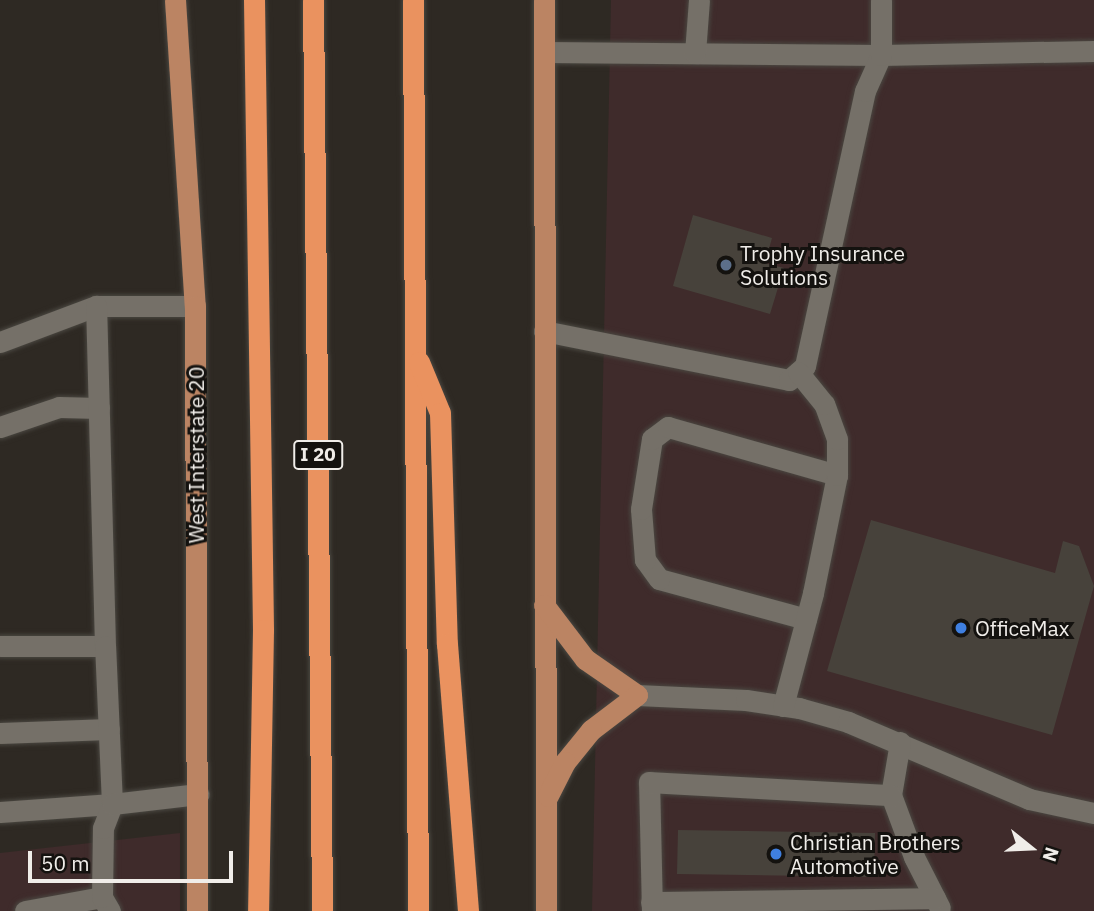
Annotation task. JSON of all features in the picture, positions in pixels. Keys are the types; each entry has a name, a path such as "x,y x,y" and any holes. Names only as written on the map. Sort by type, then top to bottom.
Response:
{"highway":[{"path":"254,0 263,630 258,911"},
{"name":"I 20","path":"313,0 323,911"},
{"path":"413,0 418,911"},
{"path":"415,350 440,413 447,644 468,911"}],"main road":[{"name":"West Interstate 20","path":"175,0 195,306 197,911"},
{"path":"544,0 546,911"},
{"path":"544,605 585,659 637,695 591,730 565,762 546,801"}],"lane":[{"path":"695,53 699,0"},
{"path":"544,331 789,380 805,366 865,91 881,55 881,0"},
{"path":"544,52 881,55 1094,51"},
{"path":"0,342 96,306 195,306"},
{"path":"25,911 106,904 103,828 112,804 96,306"},
{"path":"783,706 806,619 837,475 837,439 824,404 798,372"},
{"path":"0,427 59,407 99,408"},
{"path":"806,619 659,579 645,560 641,509 653,439 668,427 837,475"},
{"path":"0,646 105,646"},
{"path":"637,695 783,706 848,722 1029,799 1094,813"},
{"path":"0,733 109,729"},
{"path":"891,795 649,782 651,907 938,905 914,858 891,795 900,742"},
{"path":"0,812 112,804 198,794"}],"shaded area":[{"path":"611,0 1094,0 1094,911 592,911"},
{"path":"180,833 180,911 0,911 0,853"}],"building":[{"name":"Trophy Insurance Solutions","path":"693,215 772,238 765,263 784,268 770,314 673,286"},
{"name":"OfficeMax","path":"871,520 1055,573 1063,541 1079,546 1094,586 1052,735 827,671"},
{"name":"Christian Brothers Automotive","path":"678,830 875,833 874,877 677,874"}],"place":[{"name":"Trophy Insurance Solutions","path":"726,265"},
{"name":"OfficeMax","path":"961,628"},
{"name":"Christian Brothers Automotive","path":"776,854"}]}
